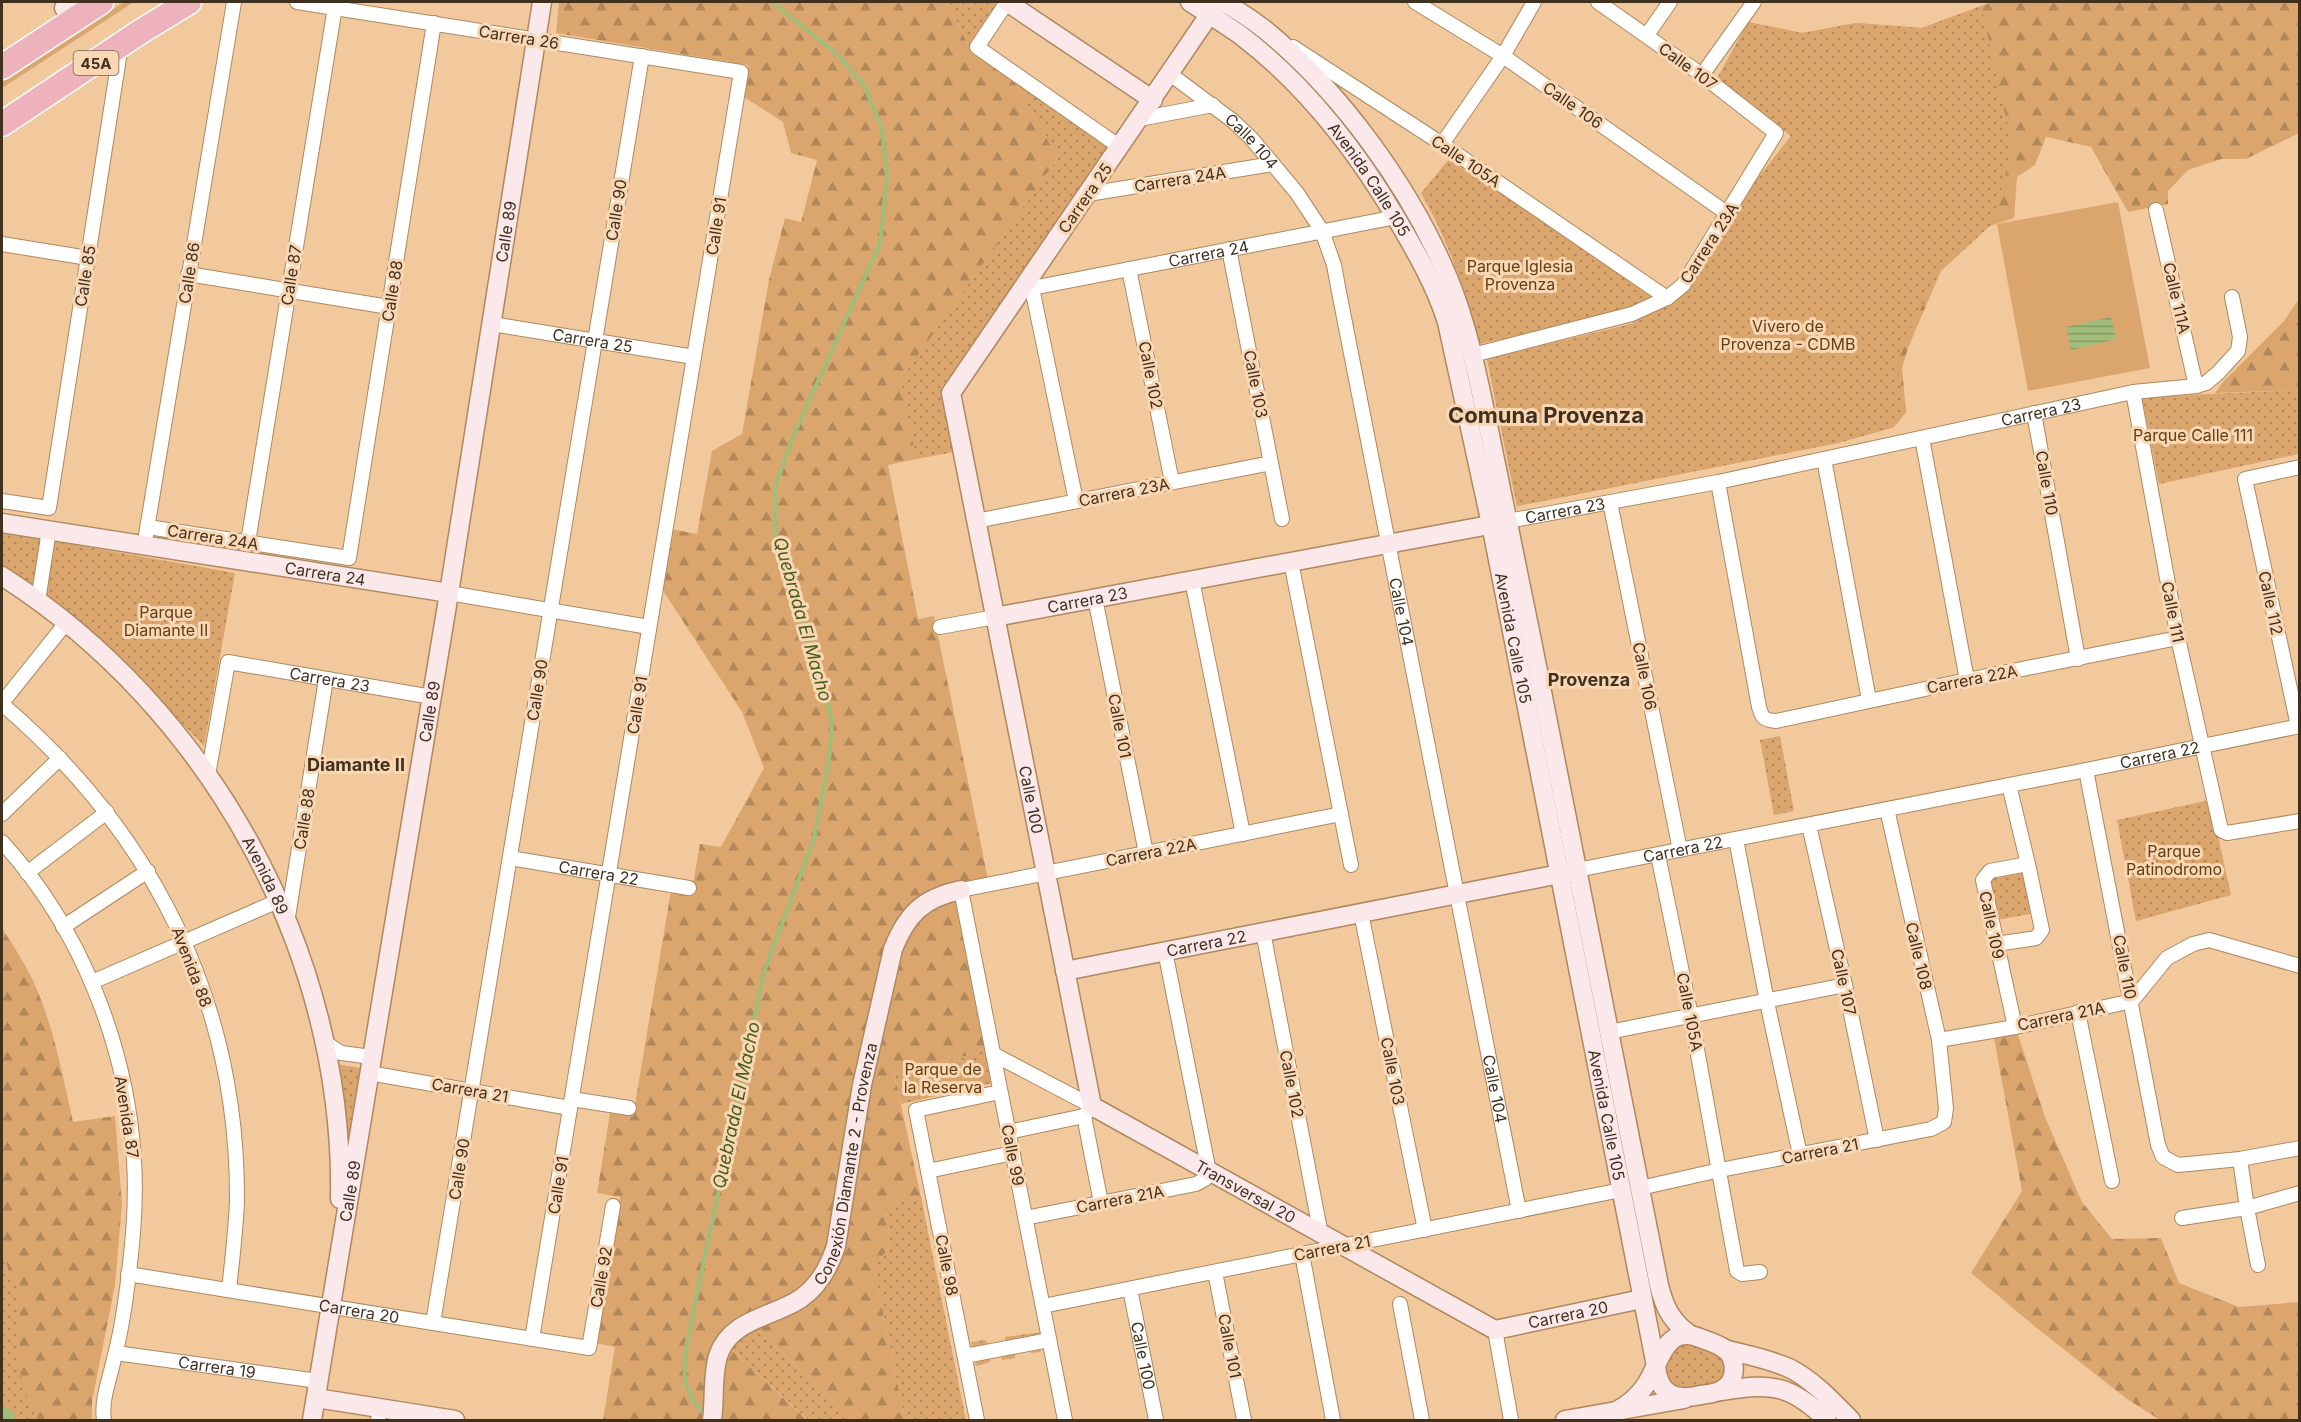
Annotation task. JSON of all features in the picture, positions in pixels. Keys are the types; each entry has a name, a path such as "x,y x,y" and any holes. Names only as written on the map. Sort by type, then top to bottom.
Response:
{"highway":[{"path":"2,67 101,2"},
{"name":"45A","path":"2,105 170,2"},
{"name":"45A","path":"2,124 189,2"},
{"path":"2,48 68,4"}],"street":[{"name":"Calle 86","path":"145,545 234,2"},
{"name":"Carrera 26","path":"297,2 741,72"},
{"name":"Calle 89","path":"312,1420 449,593 543,2"},
{"path":"1120,147 977,47 1007,2 1153,100"},
{"name":"Avenida Calle 105","path":"1190,2 1214,8 1311,100 1358,157 1424,268 1447,322 1499,523 1577,870 1662,1299 1674,1321 1689,1333"},
{"name":"Avenida Calle 105","path":"1223,2 1262,27 1353,120 1387,168 1437,253 1459,308 1473,355 1499,523 1559,874 1656,1366"},
{"name":"Calle 106","path":"1415,2 1503,56 1728,214"},
{"path":"1442,144 1503,56 1534,2"},
{"name":"Calle 107","path":"1598,2 1702,75 1776,133"},
{"path":"1647,35 1670,2"},
{"path":"1702,75 1754,2"},
{"name":"Calle 87","path":"248,542 335,7"},
{"name":"Carrera 25","path":"951,393 1027,289 1088,194 1214,8"},
{"name":"Calle 88","path":"350,558 434,23"},
{"name":"Calle 105A","path":"1262,27 1442,144 1667,298"},
{"name":"Calle 85","path":"2,501 49,507 121,45"},
{"name":"Calle 90","path":"433,1323 642,56"},
{"name":"Calle 91","path":"532,1339 741,72"},
{"name":"Calle 104","path":"1170,75 1213,105 1251,138 1302,200 1322,231 1334,265 1519,1211"},
{"path":"1139,119 1213,105"},
{"name":"Carrera 23A","path":"1473,355 1632,314 1667,298 1683,285 1776,133"},
{"name":"Carrera 24A","path":"1088,194 1273,164"},
{"name":"Calle 111A","path":"2156,210 2196,386"},
{"name":"Carrera 24","path":"1027,289 1395,216"},
{"path":"2,244 88,258"},
{"name":"Calle 103","path":"1229,249 1282,519"},
{"name":"Calle 102","path":"1129,268 1172,482"},
{"path":"188,274 389,307"},
{"path":"1027,289 1076,501"},
{"path":"2196,386 2206,383 2238,351 2240,337 2232,297"},
{"name":"Carrera 25","path":"492,324 694,357"},
{"name":"Carrera 23","path":"995,617 1718,482 2133,392 2196,386"},
{"name":"Calle 111","path":"2133,392 2178,638 2221,830 2227,833 2300,821"},
{"name":"Calle 100","path":"951,393 1065,971 1101,1203"},
{"name":"Calle 110","path":"2034,413 2078,659"},
{"path":"1922,438 1967,680"},
{"path":"1824,459 1869,700"},
{"name":"Carrera 23A","path":"976,521 1271,463"},
{"name":"Calle 112","path":"2299,726 2245,479 2300,467"},
{"name":"Carrera 22A","path":"1718,482 1761,716 1768,721 2178,638"},
{"name":"Calle 106","path":"1610,502 1680,850"},
{"name":"Carrera 24","path":"2,523 650,627"},
{"name":"Carrera 24A","path":"148,527 350,558"},
{"path":"38,601 49,530"},
{"path":"1291,562 1351,865"},
{"name":"Avenida 89","path":"2,576 66,623 139,690 168,723 208,775 248,841 278,901 308,982 331,1079 339,1154 339,1229 336,1267"},
{"path":"1192,580 1243,834"},
{"name":"Calle 101","path":"1095,598 1146,853"},
{"path":"940,627 995,617"},
{"path":"2,704 66,623"},
{"name":"Carrera 23","path":"208,775 228,662 432,697"},
{"name":"Calle 88","path":"287,923 326,679"},
{"name":"Avenida 88","path":"2,704 60,758 107,812 148,871 195,968 214,1027 230,1101 237,1201 229,1290"},
{"name":"Carrera 22","path":"1065,971 2009,786 2299,726"},
{"path":"2,814 60,758"},
{"name":"Calle 110","path":"2086,770 2158,1145 2163,1157 2178,1165 2240,1159"},
{"path":"1996,944 2036,938 2042,930 2009,786"},
{"name":"Calle 108","path":"1887,809 1939,1040 1945,1103"},
{"path":"27,873 107,812"},
{"name":"Carrera 22A","path":"961,890 1341,814"},
{"name":"Calle 107","path":"1809,825 1845,985 1876,1140"},
{"path":"1736,839 1767,1002 1800,1155"},
{"name":"Avenida 87","path":"2,842 27,873 63,927 92,982 123,1081 133,1142 134,1220 116,1353 105,1396 104,1420"},
{"name":"Calle 105A","path":"1658,855 1691,1016 1737,1271 1742,1274 1760,1272"},
{"name":"Carrera 22","path":"510,858 689,888"},
{"name":"Calle 109","path":"2016,1027 1983,880 1990,871 2028,864"},
{"path":"63,927 148,871"},
{"name":"Calle 99","path":"961,890 1065,1420"},
{"name":"Conexión Diamante 2 - Provenza","path":"713,1418 716,1368 719,1354 725,1343 749,1322 799,1299 818,1283 832,1260 862,1084 893,948 900,931 913,913 935,897 961,890"},
{"path":"92,982 278,901"},
{"name":"Calle 103","path":"1361,913 1425,1230"},
{"name":"Calle 102","path":"1263,932 1321,1235"},
{"path":"2132,1001 2167,958 2193,944 2209,940 2300,966"},
{"path":"1165,951 1209,1172"},
{"path":"1609,1032 1845,985"},
{"name":"Carrera 21A","path":"1939,1040 2016,1027 2132,1001"},
{"path":"2078,1012 2112,1181"},
{"name":"Carrera 21","path":"324,1042 330,1048 371,1065 472,1091 629,1108"},
{"name":"Transversal 20","path":"993,1054 1088,1111 1209,1172 1495,1330"},
{"name":"Calle 98","path":"977,1420 916,1110 1000,1092"},
{"name":"Carrera 21","path":"1640,1188 1932,1129 1944,1122 1947,1114 1945,1103"},
{"path":"1008,1132 1088,1111"},
{"path":"2258,1265 2240,1159 2300,1148"},
{"path":"928,1171 1013,1153"},
{"name":"Carrera 21A","path":"1025,1218 1196,1184 1205,1179 1209,1172"},
{"name":"Carrera 21","path":"1043,1306 1621,1191"},
{"path":"2182,1218 2247,1208 2300,1193"},
{"name":"Calle 92","path":"589,1348 614,1206"},
{"path":"1302,1254 1333,1420"},
{"name":"Calle 101","path":"1215,1272 1244,1420"},
{"name":"Carrera 20","path":"128,1274 589,1348"},
{"name":"Calle 100","path":"1130,1289 1156,1420"},
{"name":"Carrera 20","path":"1495,1330 1642,1299"},
{"path":"1400,1304 1422,1420"},
{"path":"1495,1330 1511,1420"},
{"path":"1618,1410 1639,1394 1667,1345 1689,1333 1724,1349 1771,1361 1792,1370 1815,1385 1851,1420"},
{"path":"965,1356 1049,1340"},
{"path":"1722,1391 1732,1378 1734,1370 1730,1355 1724,1349"},
{"name":"Carrera 19","path":"116,1353 317,1390 379,1414 455,1420"},
{"path":"1656,1366 1659,1378 1668,1392 1685,1399"},
{"path":"1565,1420 1757,1385 1779,1388 1800,1398 1827,1420"}],"green space":[{"path":"124,2 134,2 2,88 2,82"},
{"path":"559,2 947,2 970,48 1012,78 1058,158 902,379 916,459 888,465 918,619 934,616 988,879 954,885 986,1051 894,1073 921,1197 885,1206 891,1245 874,1267 905,1420 854,1420 749,1322 725,1343 807,1420 603,1420 615,1347 595,1343 620,1197 597,1193 610,1113 633,1116 671,891 691,895 700,844 721,847 764,768 742,712 662,589 671,529 697,534 712,451 742,434 769,280 785,218 801,222 817,160 791,153 783,122 744,97 748,65 556,33"},
{"path":"947,2 993,2 1000,5 970,48"},
{"name":"Vivero de Provenza - CDMB","path":"1992,2 2299,2 2299,133 2246,159 2221,159 2188,170 2168,191 2168,204 2128,212 2091,147 2046,137 2035,165 2017,177 2014,218 1955,238 1908,348 1902,368 1906,412 1894,427 1838,443 1517,506 1487,359 1631,324 1682,292 1736,206 1791,136 1780,127 1748,22 1802,33 1856,23 1922,28"},
{"name":"Vivero de Provenza - CDMB","path":"1981,6 2013,149 1991,225 1940,272 1900,348 1897,366 1906,412 1894,427 1838,443 1517,506 1487,359 1631,324 1682,292 1736,206 1791,136 1715,82 1748,22 1802,33 1856,23 1922,28"},
{"path":"1012,78 1110,148 942,387 954,452 916,459 901,379 1058,158"},
{"name":"Parque Iglesia Provenza","path":"1450,158 1660,299 1629,311 1480,344 1455,267 1440,229 1421,193"},
{"path":"2118,202 2150,368 2028,391 1997,224"},
{"path":"2299,299 2299,390 2215,393 2222,383 2284,321"},
{"name":"Parque Calle 111","path":"2299,390 2299,454 2159,484 2142,397"},
{"name":"Parque Diamante II","path":"2,532 235,573 204,746 152,692 2,568"},
{"path":"1780,736 1794,811 1774,815 1760,740"},
{"name":"Parque Patinodromo","path":"2210,800 2231,895 2136,921 2117,820"},
{"path":"2026,867 2036,913 1991,921 1982,876"},
{"path":"2,928 26,967 42,1003 55,1043 73,1122 115,1116 122,1204 115,1285 92,1401 92,1420 2,1420"},
{"path":"1992,1027 2016,1029 2045,1117 2082,1202 2112,1239 2161,1238 2179,1283 2239,1307 2299,1302 2299,1420 2160,1420 2127,1399 1971,1273 2022,1191"},
{"name":"Parque de la Reserva","path":"986,1051 993,1083 901,1104 894,1073"},
{"path":"334,1064 361,1068 346,1153"},
{"path":"921,1197 966,1420 905,1420 874,1267 891,1245 885,1206"},
{"path":"2,1255 20,1298 20,1373 24,1389 38,1420 2,1420"},
{"path":"749,1322 854,1420 808,1420 725,1343"},
{"path":"1041,1332 1045,1347 1040,1348 1041,1352 1031,1353 1030,1350 1015,1354 1015,1358 991,1359 990,1362 976,1366 971,1342 985,1340 989,1344 1005,1341 1005,1337"},
{"path":"1688,1341 1718,1351 1729,1370 1717,1385 1684,1394 1671,1387 1664,1368 1675,1347"}],"shaded area":[{"path":"2111,317 2116,339 2071,350 2066,327"}],"waterway":[{"name":"Quebrada El Macho","path":"706,1416 688,1390 685,1374 687,1342 764,972 814,839 829,760 832,723 824,685 776,534 776,484 793,437 880,243 887,177 882,128 864,85 837,54 772,2"},
{"path":"2,1417 5,1420"}],"district":[{"name":"Comuna Provenza","path":"1546,415"},
{"name":"Provenza","path":"1589,679"},
{"name":"Diamante II","path":"356,764"}]}
